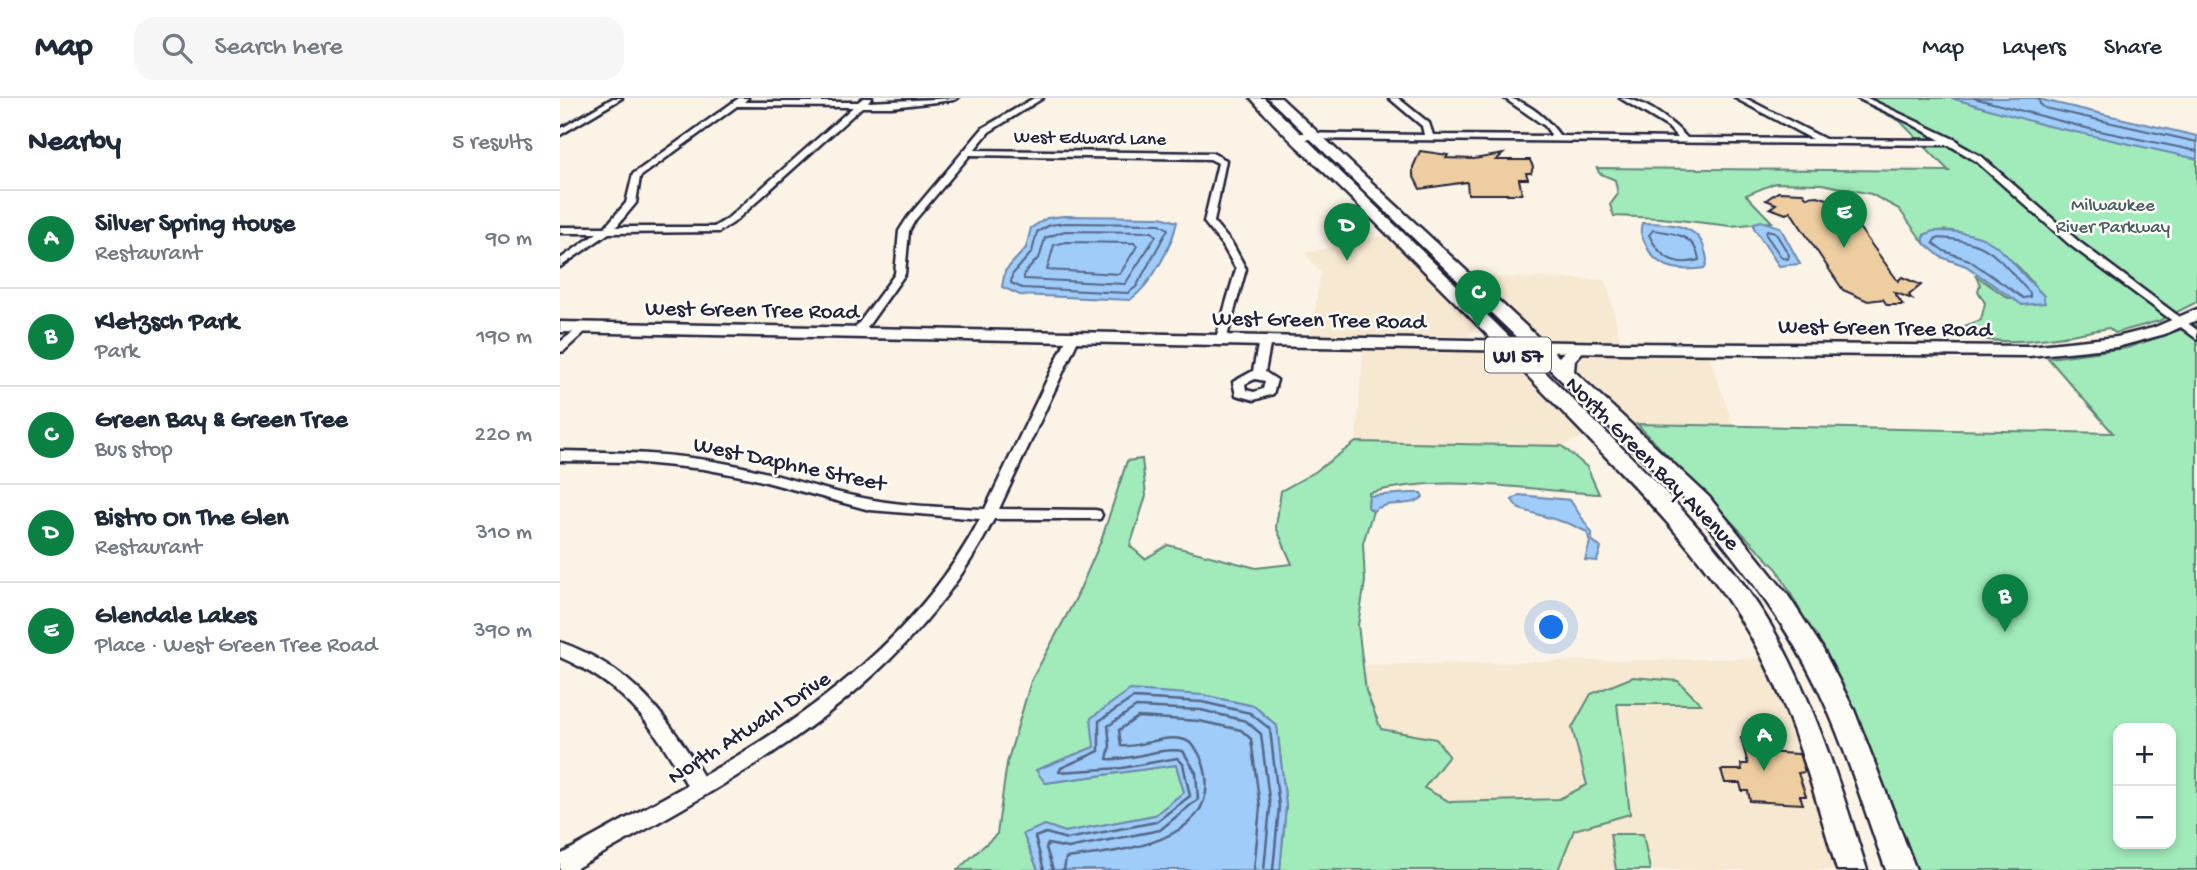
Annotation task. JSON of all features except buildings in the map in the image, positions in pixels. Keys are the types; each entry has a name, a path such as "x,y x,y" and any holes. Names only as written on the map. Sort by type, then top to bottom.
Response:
{"main road":[{"name":"North Green Bay Avenue","path":"1257,98 1672,511 1714,561 1760,629 1800,707 1852,870"},
{"name":"North Green Bay Avenue","path":"1274,98 1701,502 1746,555 1792,620 1840,709 1901,870"},
{"path":"1564,373 1566,359 1578,347"}],"street":[{"path":"560,133 618,98"},
{"path":"560,264 626,212 633,199 636,176 744,98"},
{"path":"560,230 716,230 730,221 868,98"},
{"path":"735,104 905,104 954,98"},
{"path":"859,331 900,274 906,226 990,127 1039,98"},
{"path":"1393,98 1426,125 1429,137"},
{"path":"1508,98 1548,124 1558,139"},
{"path":"1624,98 1671,125 1685,140"},
{"path":"1739,98 1822,141"},
{"path":"1861,98 1913,121 1955,144 1992,169 2074,243 2189,318 2197,336"},
{"path":"1296,136 1955,144"},
{"name":"West Edward Lane","path":"968,152 1212,156 1223,162 1209,222 1228,245 1241,269 1222,338"},
{"name":"West Green Tree Road","path":"560,327 1578,347 2029,351 2117,342 2189,318"},
{"path":"560,348 584,327"},
{"name":"North Atwahl Drive","path":"560,866 699,788 807,720 867,672 921,619 972,549 1074,336"},
{"path":"1258,375 1265,340"},
{"name":"West Daphne Street","path":"560,456 678,460 751,473 836,498 872,505 990,513 1095,514"},
{"path":"560,649 607,672 649,708 662,723 699,788"}],"shaded area":[{"path":"1387,235 1476,326 1469,336 1311,335 1321,272 1305,253"},
{"path":"1463,276 1606,280 1622,347 1706,347 1733,425 1618,424 1565,373 1577,348 1537,346"},
{"path":"1364,341 1508,345 1587,435 1562,446 1356,442"},
{"path":"1775,658 1852,870 1329,870 1345,665"}],"green space":[{"name":"Milwaukee River Parkway","path":"1854,98 2001,98 2197,146 2197,302 2159,321 2115,333 2109,328 2030,340 1989,340 1970,337 1954,330 1981,320 1985,303 1978,291 1980,284 1975,275 2008,298 2043,295 2005,255 1972,236 1960,232 1936,231 1924,235 1924,243 1899,209 1871,194 1822,184 1775,183 1746,195 1772,222 1731,226 1614,216 1610,205 1618,194 1615,180 1599,173 1597,168 1949,171 1900,121"},
{"path":"2197,324 2197,870 1916,870 1847,695 1777,569 1637,424 2113,433 2048,358 2127,348"},
{"path":"1356,442 1562,446 1587,467 1599,494 1455,483 1397,487 1369,493 1368,507 1373,511 1363,543 1365,582 1358,625 1366,691 1381,729 1436,739 1449,756 1424,788 1450,802 1559,799 1587,785 1572,728 1591,694 1633,677 1678,681 1701,704 1617,704 1630,814 1574,830 1558,870 1280,870 1286,806 1277,726 1254,706 1203,695 1094,747 1037,770 1046,783 1176,765 1184,792 1155,815 1065,832 1045,825 1024,834 1038,870 957,870 997,834 1007,763 1031,681 1076,598 1101,541 1127,461 1142,459 1146,496 1130,546 1145,559 1168,545 1256,568 1292,564 1276,527 1281,491 1315,472"},
{"path":"1610,834 1643,834 1650,870 1616,870"}],"water":[{"path":"1951,98 2034,98 2197,136 2197,159 2044,125"},
{"path":"1161,217 1177,222 1160,265 1146,285 1130,300 1020,295 1002,287 1005,271 1026,248 1031,228 1047,218"},
{"path":"1761,221 1780,227 1800,264 1779,266 1754,228 1754,223"},
{"path":"1642,223 1680,226 1696,235 1706,253 1705,268 1678,269 1662,264 1650,253 1642,237"},
{"path":"1933,231 1956,232 1987,240 2008,257 2043,295 2045,303 2022,305 1966,266 1941,257 1924,243 1924,235"},
{"path":"1421,493 1423,497 1412,503 1385,505 1373,511 1368,507 1369,496"},
{"path":"1519,495 1570,500 1592,533 1592,540 1601,548 1597,561 1585,560 1590,542 1587,532 1570,524 1519,509 1512,500"},
{"path":"1130,690 1203,695 1254,706 1277,726 1286,806 1280,870 1038,870 1023,834 1045,825 1065,832 1155,815 1184,792 1176,765 1045,783 1036,770 1094,747 1091,718"}],"place":[{"name":"Glendale Lakes","path":"1844,248"},
{"name":"Bistro On The Glen","path":"1347,261"},
{"name":"Green Bay & Green Tree","path":"1478,328"},
{"name":"Kletzsch Park","path":"2005,632"},
{"name":"Silver Spring House","path":"1764,771"}]}
